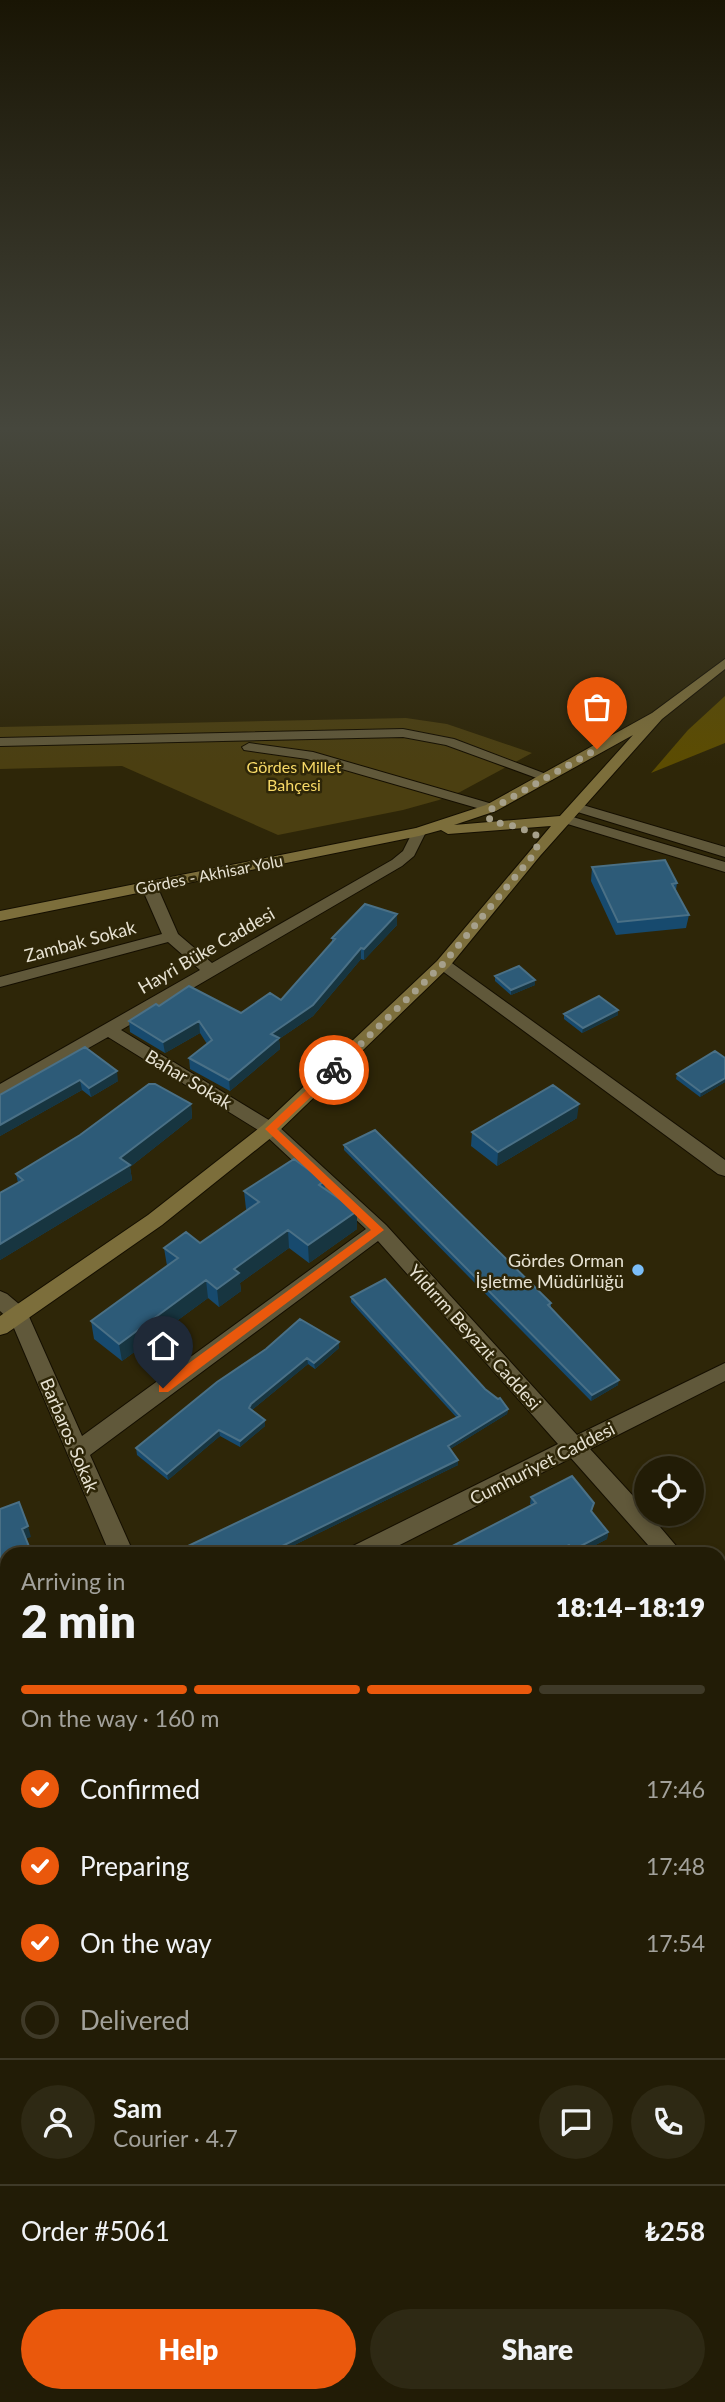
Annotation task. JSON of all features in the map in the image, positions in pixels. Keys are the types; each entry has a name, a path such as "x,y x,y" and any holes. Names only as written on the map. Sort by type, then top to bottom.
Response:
{"main road":[{"name":"Gördes - Akhisar Yolu","path":"419,832 491,808 657,716 725,663"},
{"name":"Gördes - Akhisar Yolu","path":"10,1322 155,1220 270,1129 443,964 535,853 657,716"},
{"path":"547,777 561,775 576,780 575,808"},
{"path":"491,808 487,814 490,821 511,825 536,835 538,843 535,853"},
{"name":"Gördes - Akhisar Yolu","path":"0,916 419,832 511,825 575,808"}],"street":[{"path":"0,742 387,732 427,736 547,777"},
{"path":"308,755 300,750 299,744 320,734"},
{"path":"0,753 274,748 308,755 491,808"},
{"path":"575,808 725,852"},
{"path":"575,808 725,866"},
{"name":"Hayri Büke Caddesi","path":"0,1092 397,863 408,853 419,832"},
{"path":"149,886 171,936 210,970"},
{"name":"Zambak Sokak","path":"0,982 171,936"},
{"path":"443,964 725,1169"},
{"name":"Bahar Sokak","path":"107,1030 270,1129"},
{"name":"Yıldırım Beyazıt Caddesi","path":"270,1129 379,1230 665,1547"},
{"path":"77,1452 379,1230"},
{"path":"0,1299 10,1322"},
{"name":"Barbaros Sokak","path":"10,1322 77,1452 119,1547"},
{"name":"Cumhuriyet Caddesi","path":"373,1547 725,1371"}],"green space":[{"name":"Gördes Millet Bahçesi","path":"406,718 447,724 532,753 460,792 439,800 403,810 278,835 122,766 0,769 0,727"}],"shaded area":[{"path":"725,696 725,743 651,773 688,730"}],"building":[{"path":"665,860 677,883 672,884 689,915 618,922 592,867"},
{"path":"365,904 397,914 364,949 361,948 313,1005 271,1034 279,1038 229,1080 189,1058 212,1040 199,1021 163,1042 129,1021 156,1004 159,1006 189,986 241,1013 270,993 281,1000 335,939 332,938"},
{"path":"519,966 535,980 511,990 495,976"},
{"path":"599,996 618,1010 583,1028 564,1014"},
{"path":"85,1047 117,1071 89,1088 80,1080 0,1125 0,1095"},
{"path":"715,1051 725,1058 725,1078 701,1092 677,1074"},
{"path":"149,1084 155,1084 191,1104 120,1158 130,1165 0,1244 0,1193 23,1180 16,1174 80,1135"},
{"path":"553,1085 579,1104 498,1152 472,1132"},
{"path":"375,1130 551,1303 548,1305 619,1380 592,1395 344,1145"},
{"path":"294,1159 324,1181 319,1185 357,1211 308,1245 288,1230 234,1269 239,1273 217,1289 206,1280 119,1344 91,1321 178,1258 164,1248 186,1232 200,1243 259,1202 244,1191"},
{"path":"385,1279 485,1389 500,1398 508,1409 448,1446 458,1460 280,1547 186,1547 460,1416 351,1297"},
{"path":"300,1319 339,1342 314,1363 307,1358 251,1404 249,1408 265,1420 240,1441 219,1430 167,1474 136,1448 217,1382 266,1349"},
{"path":"572,1476 594,1503 591,1511 608,1532 579,1547 451,1547 536,1503 531,1497"},
{"path":"19,1502 28,1526 22,1529 29,1547 0,1547 0,1509"}],"way so far":[{"path":"334,1070 443,964 535,853 538,843 536,835 518,827 490,821 487,818 488,811 597,749"}],"place":[{"name":"Gördes Orman İşletme Müdürlüğü","path":"638,1270"}],"route":[{"path":"163,1388 379,1230 270,1129 334,1070"}]}
